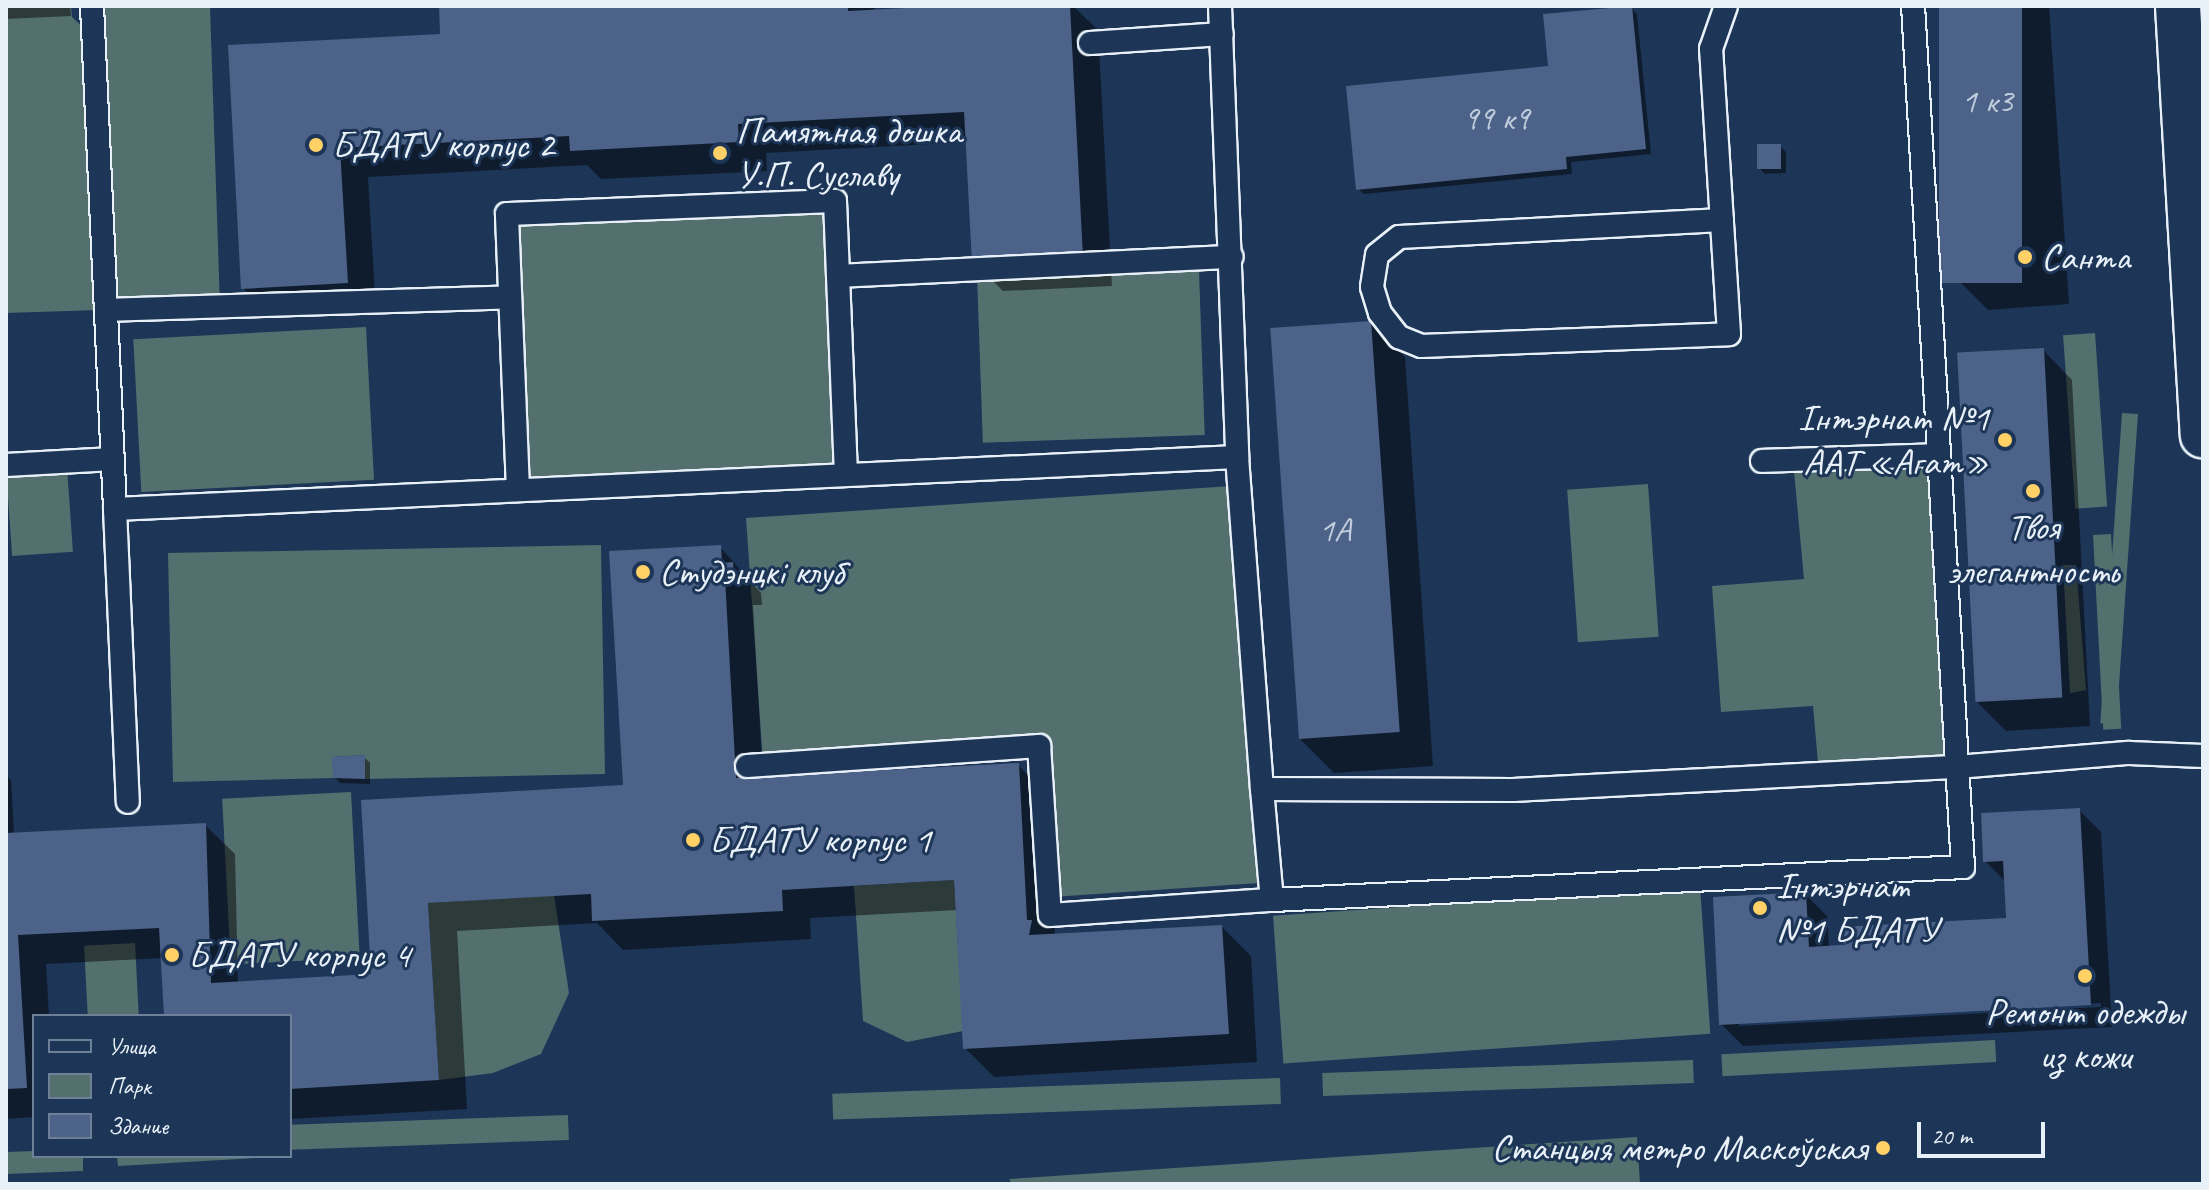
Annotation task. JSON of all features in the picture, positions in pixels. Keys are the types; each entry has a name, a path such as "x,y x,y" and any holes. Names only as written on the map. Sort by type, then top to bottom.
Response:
{"main road":[{"path":"2187,17 2203,435"}],"lane":[{"path":"92,6 128,802"},
{"path":"1220,6 1232,257 1237,457 1272,900"},
{"path":"1722,220 1399,237 1377,255 1372,287 1380,313 1399,337 1421,346 1729,334 1722,220 1711,49 1726,6"},
{"path":"747,766 1039,746 1050,915 1272,900 1963,867 1913,6"},
{"path":"1090,43 1222,34"},
{"path":"518,490 507,214 835,201 846,475"},
{"path":"838,276 1232,257"},
{"path":"106,310 510,297"},
{"path":"1762,461 1939,455"},
{"path":"115,509 1237,457"},
{"path":"6,465 113,459"},
{"path":"1262,789 1513,790 1957,767 2129,753 2203,756"}],"green space":[{"path":"6,6 71,6 72,17 87,31 92,6 210,6 220,306 6,313"},
{"path":"835,201 845,475 517,486 507,212"},
{"path":"1199,271 1205,435 983,443 977,279"},
{"path":"366,327 374,480 141,492 133,339"},
{"path":"2095,333 2107,507 2075,509 2063,335"},
{"path":"2122,413 2138,414 2116,724 2100,723"},
{"path":"1939,455 1957,767 1819,774 1813,706 1721,712 1712,586 1804,579 1793,460"},
{"path":"67,467 73,552 12,556 6,471"},
{"path":"1648,484 1659,637 1578,642 1567,490"},
{"path":"1232,486 1259,883 1052,897 1042,744 763,763 746,518"},
{"path":"2111,534 2121,729 2103,730 2093,535"},
{"path":"601,545 605,774 365,779 364,755 333,757 333,778 173,782 168,553"},
{"path":"2063,565 2076,565 2086,690 2070,693"},
{"path":"351,792 360,958 231,965 222,799"},
{"path":"954,880 963,1031 907,1042 863,1021 854,886"},
{"path":"1700,886 1710,1034 1283,1063 1273,916"},
{"path":"554,895 569,993 541,1054 493,1073 439,1080 428,903"},
{"path":"135,943 139,1014 88,1014 84,946"},
{"path":"1995,1040 1996,1062 1723,1076 1721,1054"},
{"path":"1693,1060 1694,1083 1323,1096 1322,1073"},
{"path":"1280,1078 1281,1104 833,1120 832,1094"},
{"path":"568,1115 569,1140 292,1150 292,1125"},
{"path":"1637,1137 1640,1184 1012,1184 1009,1179"},
{"path":"32,1151 32,1158 83,1158 83,1171 6,1174 6,1152"},
{"path":"117,1158 256,1158 118,1166"}],"building":[{"name":"БДАТУ корпус 2","path":"439,6 848,6 848,11 944,6 1070,6 1083,257 972,263 964,112 738,124 739,142 570,151 569,136 340,148 348,283 241,289 228,45 440,34"},
{"path":"1632,6 1646,149 1566,157 1567,169 1356,190 1346,86 1548,66 1543,14"},
{"path":"1939,6 2022,6 2022,283 1939,283"},
{"path":"1757,144 1781,144 1781,169 1757,169"},
{"path":"1371,321 1400,732 1299,739 1270,328"},
{"name":"Інтэрнат №1 ААТ «Агат»","path":"2044,348 2062,698 1975,702 1957,353"},
{"name":"БДАТУ корпус 1","path":"721,545 722,563 733,562 734,576 725,577 736,778 1019,763 1027,920 1032,920 1029,935 1222,925 1229,1034 963,1049 954,880 782,890 783,911 592,921 591,894 428,903 439,1080 292,1089 292,1014 164,1014 159,928 18,935 27,1088 6,1089 6,833 206,823 211,983 371,974 361,800 623,785 609,551"},
{"path":"365,755 365,779 333,778 332,757"},
{"name":"Інтэрнат №1 БДАТУ","path":"2080,808 2091,1005 1719,1025 1713,897 1806,892 1809,947 1841,945 1840,927 2006,918 2003,861 1983,862 1981,813"}],"place":[{"name":"БДАТУ корпус 2","path":"316,145"},
{"name":"Памятная дошка У.П. Суславу","path":"720,153"},
{"name":"Санта","path":"2025,257"},
{"name":"Інтэрнат №1 ААТ «Агат»","path":"2005,440"},
{"name":"Твоя элегантность","path":"2033,491"},
{"name":"Студэнцкі клуб","path":"643,572"},
{"name":"БДАТУ корпус 1","path":"693,840"},
{"name":"Інтэрнат №1 БДАТУ","path":"1760,908"},
{"name":"БДАТУ корпус 4","path":"172,955"},
{"name":"Ремонт одежды из кожи","path":"2085,976"},
{"name":"Станцыя метро Маскоўская","path":"1883,1148"}]}
